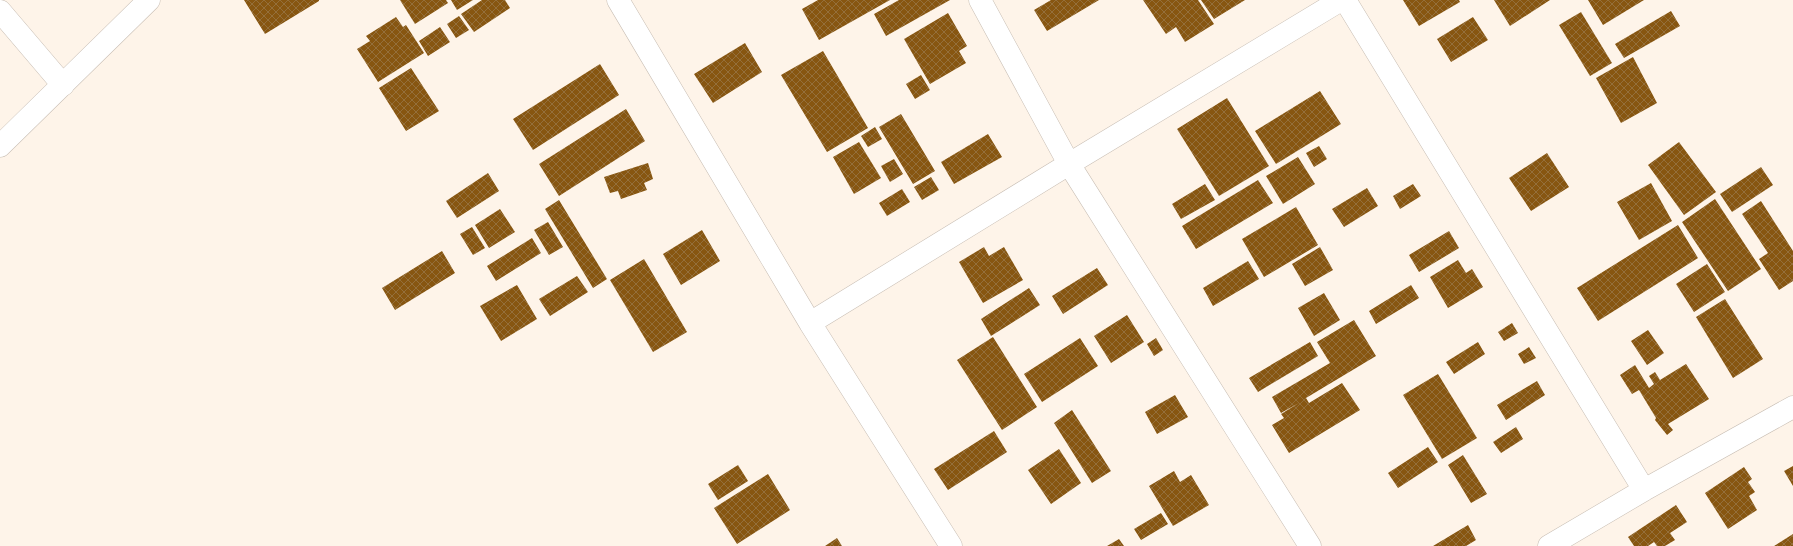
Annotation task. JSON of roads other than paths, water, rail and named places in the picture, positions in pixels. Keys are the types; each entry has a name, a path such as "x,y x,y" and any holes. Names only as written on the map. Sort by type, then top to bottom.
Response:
{"street":[{"path":"0,146 63,86 149,0"},
{"path":"618,0 810,323 951,546"},
{"path":"980,0 1069,164 1310,546"},
{"path":"810,323 1069,164 1341,0"},
{"path":"1345,0 1644,490"},
{"path":"0,11 63,86"},
{"path":"1549,546 1644,490 1793,407"}]}
